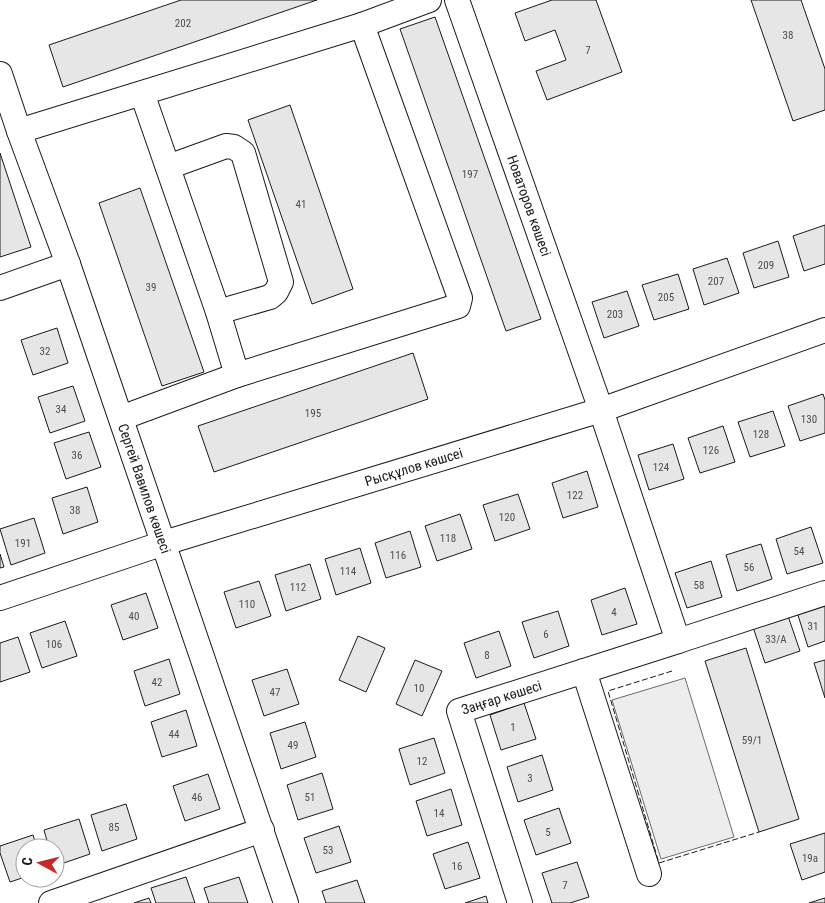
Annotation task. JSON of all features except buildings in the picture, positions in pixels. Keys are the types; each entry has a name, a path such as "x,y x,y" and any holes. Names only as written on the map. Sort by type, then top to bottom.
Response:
{"street":[{"path":"19,132 362,25 429,0"},
{"name":"Новаторов көшесі","path":"457,0 601,410"},
{"path":"121,418 237,376 458,306 460,298 362,25"},
{"name":"Сергей Вавилов көшесі","path":"0,74 19,132 68,264 286,903"},
{"path":"142,93 218,312 237,376"},
{"path":"168,167 226,146 234,147 243,153 281,282 276,292 270,297 218,312"},
{"path":"0,288 68,264"},
{"name":"Рысқұлов көшсеі","path":"0,598 164,543 601,410 825,330"},
{"path":"601,410 678,641"},
{"name":"Заңғар көшесі","path":"520,903 459,711 825,593"},
{"path":"584,671 649,874"},
{"path":"51,903 262,830"}],"shaded area":[{"path":"685,678 734,837 661,859 612,700"}],"fence":[{"path":"672,671 608,691 659,863 759,832"}]}
